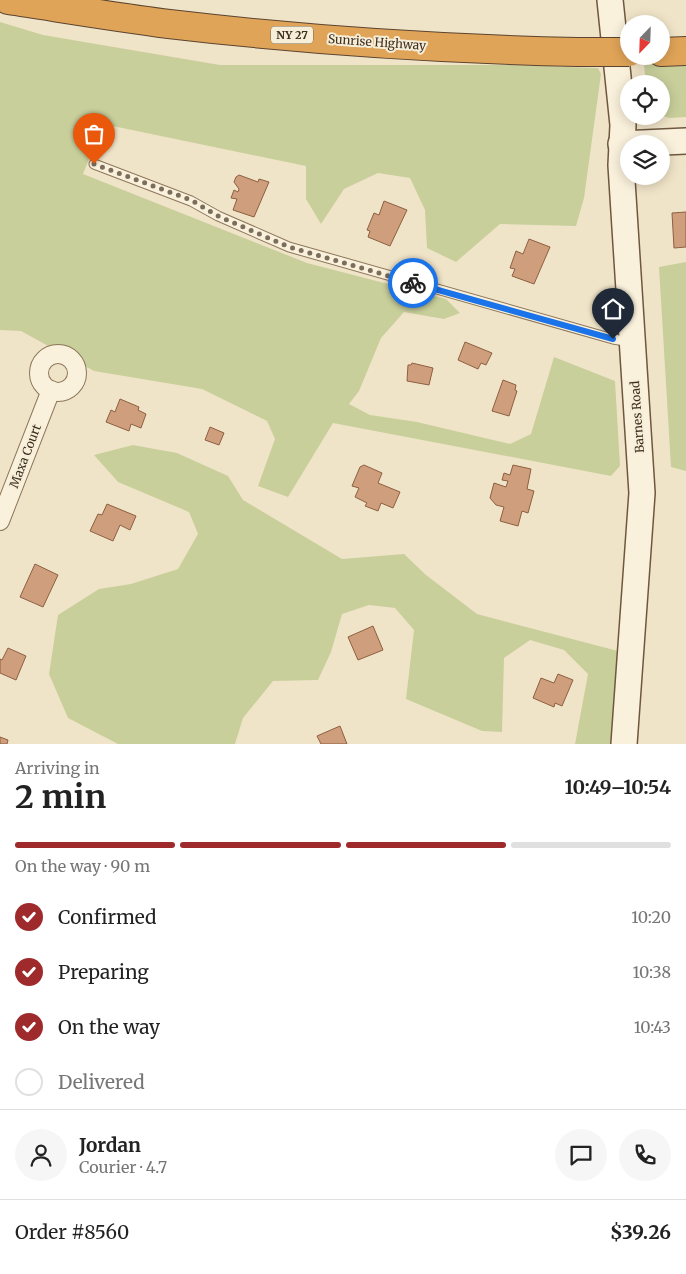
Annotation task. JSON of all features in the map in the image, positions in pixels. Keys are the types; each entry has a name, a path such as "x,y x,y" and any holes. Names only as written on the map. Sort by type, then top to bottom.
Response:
{"highway":[{"name":"Sunrise Highway","path":"8,0 170,24 357,42 487,50 620,52"},
{"path":"670,52 686,51"}],"street":[{"name":"Barnes Road","path":"610,0 623,125 622,135"},
{"path":"670,142 686,141"},
{"name":"Barnes Road","path":"623,185 642,493 624,744"},
{"name":"Maxa Court","path":"0,521 50,390"}],"lane":[{"path":"94,164 191,200 218,216 289,247 613,339 632,342"}],"green space":[{"path":"0,22 43,35 220,65 509,65 598,68 601,74 584,198 576,226 500,224 456,262 427,248 425,210 410,178 378,173 344,189 321,224 306,199 306,166 103,124 83,174 307,263 446,299 460,313 444,319 404,312 381,338 359,391 349,404 370,415 417,422 510,444 531,434 554,357 615,381 620,466 611,476 333,423 288,497 258,486 275,439 267,421 202,389 94,371 21,331 0,330"},
{"path":"644,65 686,66 686,117 670,118 670,75 645,75"},
{"path":"686,262 686,471 671,467 659,267"},
{"path":"133,445 177,453 228,476 243,500 342,559 404,554 426,575 477,614 618,651 612,744 575,744 588,674 564,650 530,640 504,658 502,732 482,731 406,699 414,630 395,608 369,605 342,614 331,652 318,680 273,681 243,718 235,744 118,744 68,718 49,674 58,615 99,589 131,584 178,569 198,534 189,512 118,482 94,455"}],"building":[{"path":"239,175 258,182 259,179 269,182 254,217 233,210 237,199 231,198 234,190 238,192 239,189 234,182"},
{"path":"384,201 407,210 390,246 368,237 370,231 367,230 374,213 379,215"},
{"path":"686,212 686,247 674,248 672,213"},
{"path":"529,239 550,247 534,284 512,276 515,269 510,268 516,251 523,254"},
{"path":"465,342 492,353 486,365 481,363 478,369 458,360"},
{"path":"412,363 433,368 429,385 407,381 408,365"},
{"path":"503,380 516,385 515,390 517,391 509,416 492,411"},
{"path":"120,399 139,407 138,410 146,414 141,428 131,424 129,431 106,422 111,410 115,412"},
{"path":"210,427 224,433 219,445 205,440"},
{"path":"364,465 382,473 378,483 400,492 393,508 381,503 378,511 365,506 367,503 355,497 359,488 352,486 360,467"},
{"path":"513,465 531,469 527,489 534,491 528,513 522,511 518,526 500,521 504,507 496,505 490,498 494,483 506,487 508,481 502,480 504,473 510,475"},
{"path":"107,504 136,516 130,530 120,525 113,541 90,531 98,514 102,515"},
{"path":"35,564 58,575 43,607 20,597"},
{"path":"373,626 383,650 358,660 348,637"},
{"path":"8,648 26,656 16,680 0,673 0,659 2,660"},
{"path":"558,674 573,680 562,706 555,703 554,707 533,698 541,678 554,683"},
{"path":"340,726 347,744 321,744 317,736"},
{"path":"0,737 8,740 7,744 0,744"}],"way so far":[{"path":"94,164 191,200 218,216 289,247 413,283"}],"route":[{"path":"413,283 613,339"}]}
